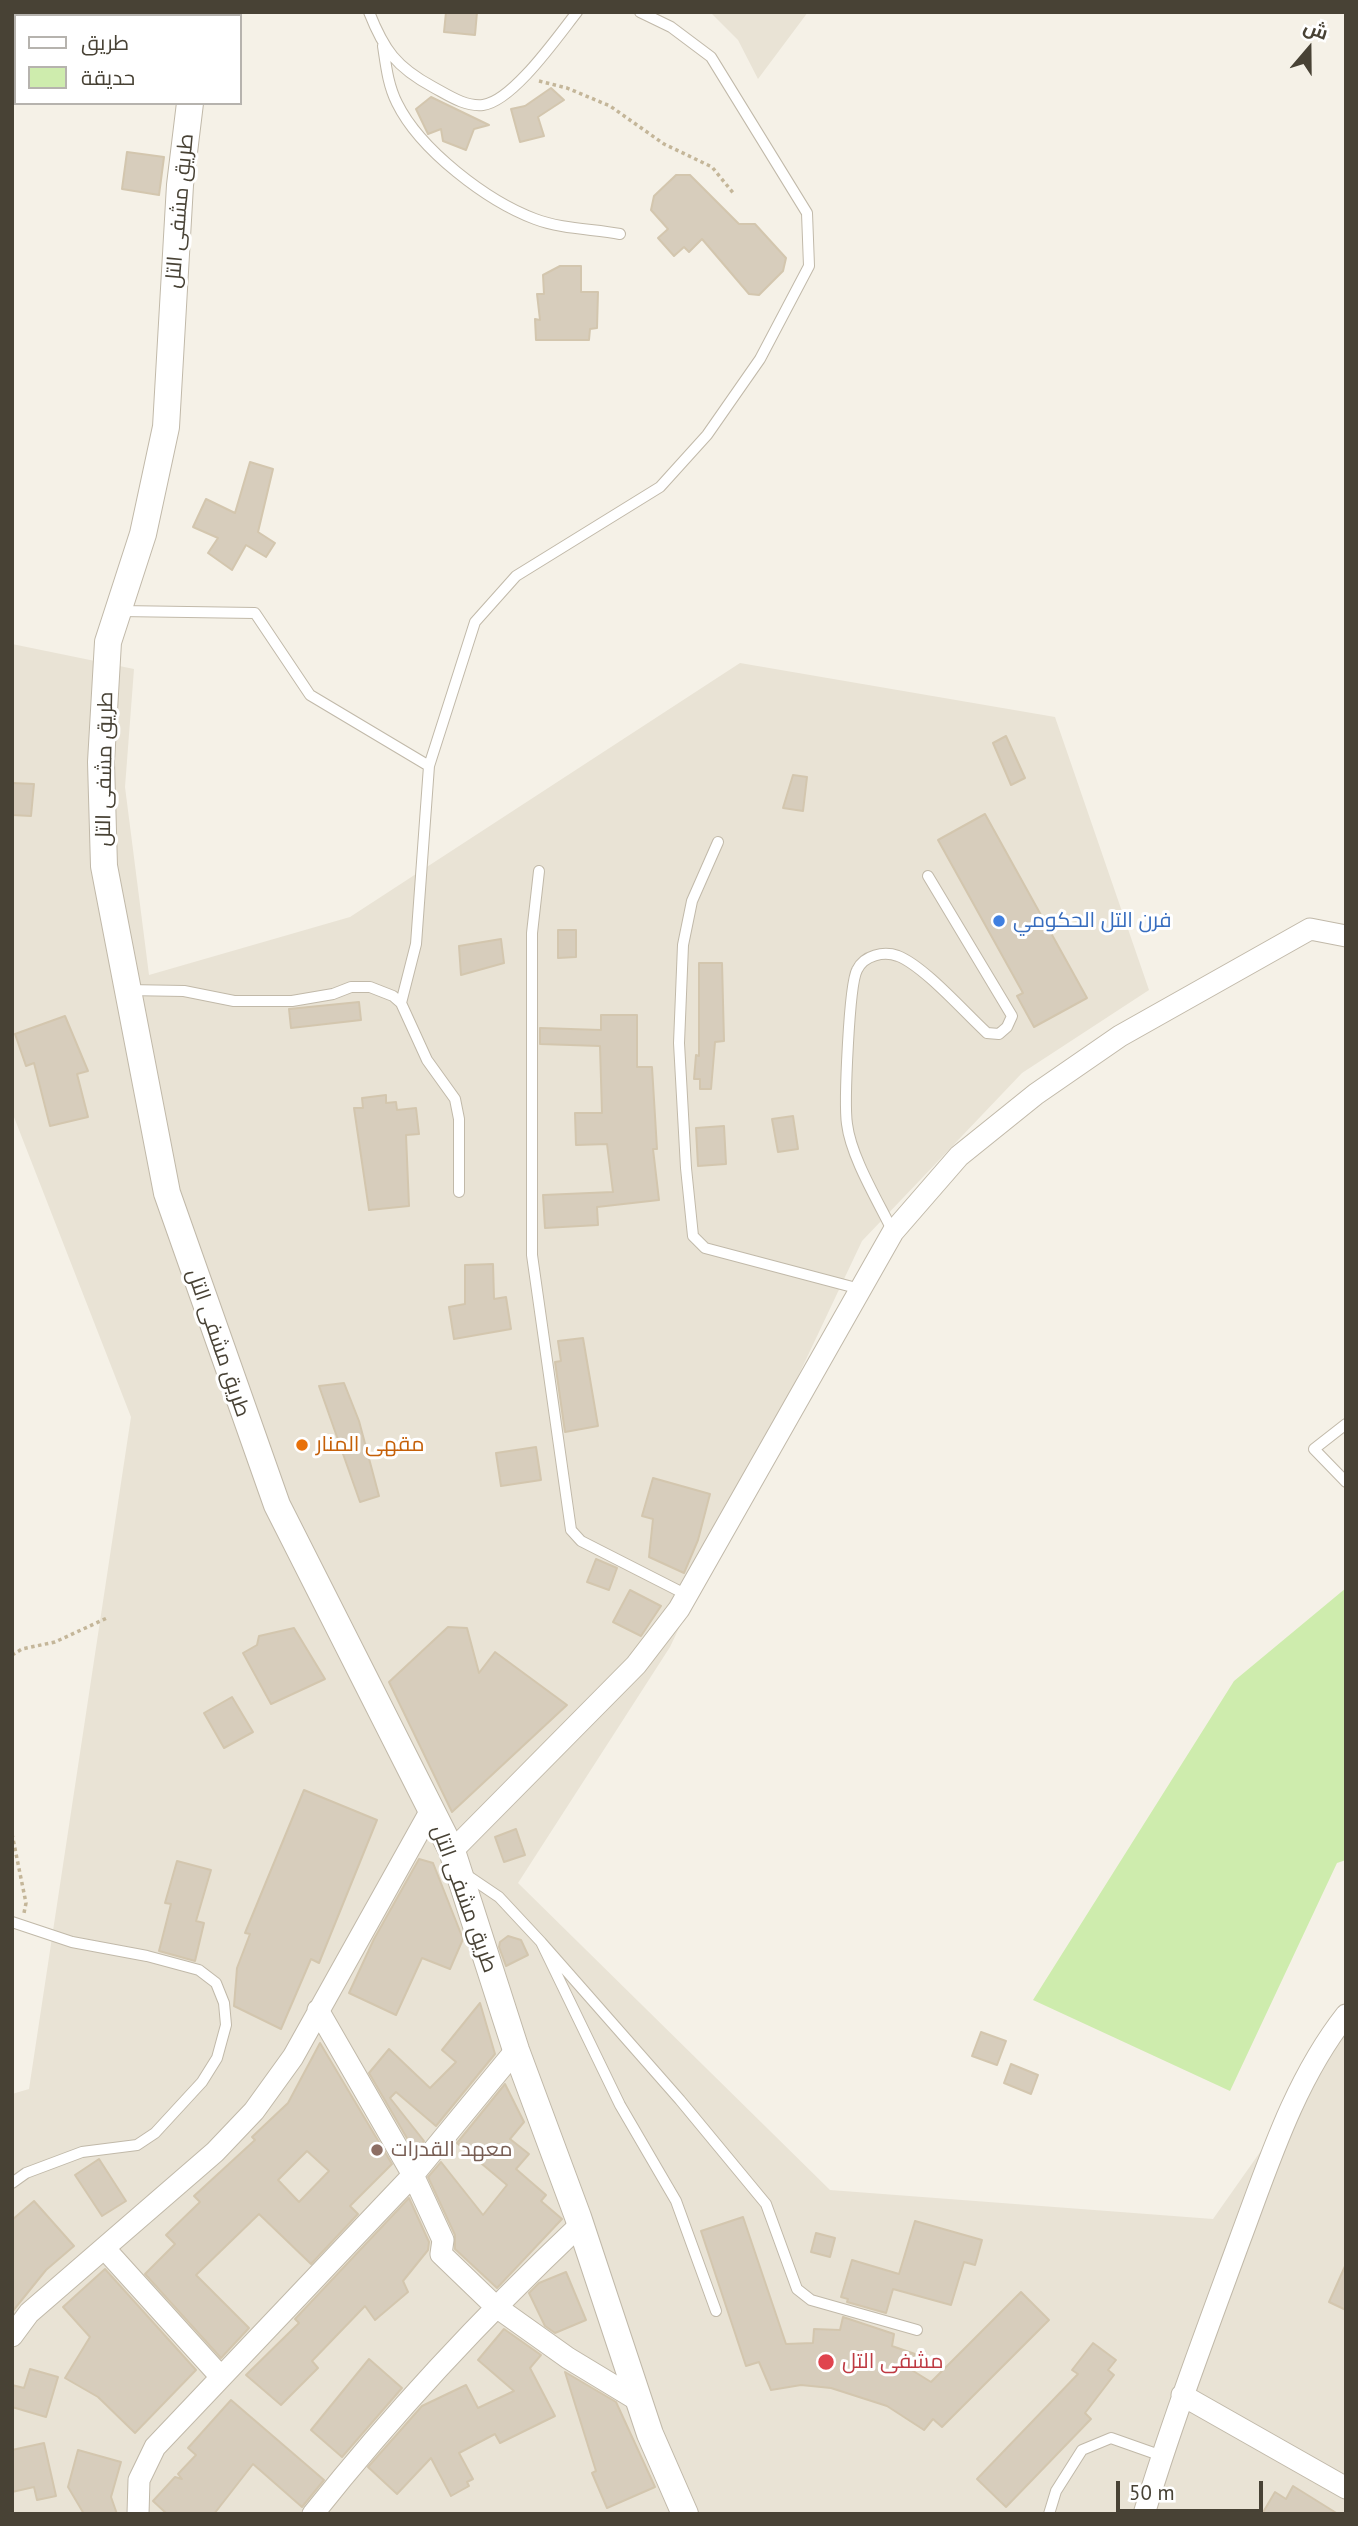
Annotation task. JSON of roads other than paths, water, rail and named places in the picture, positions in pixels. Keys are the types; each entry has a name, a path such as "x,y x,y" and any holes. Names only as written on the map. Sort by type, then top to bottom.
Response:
{"street":[{"name":"طريق مشفى التل","path":"190,105 180,185 166,427 143,534 108,642 100,762 104,866 167,1193 276,1505 455,1860 516,2050 580,2225 650,2434 685,2514"},
{"path":"455,1860 636,1665 687,1595 892,1232 960,1156 1036,1094 1120,1036 1310,929 1346,936"},
{"path":"12,2336 29,2313 215,2152 254,2111 293,2057 431,1810"},
{"path":"318,2010 413,2175 443,2240 441,2254 495,2306 568,2358 639,2401"},
{"path":"1144,2514 1182,2395 1283,2125 1333,2032 1346,2015"},
{"path":"138,2514 139,2480 155,2447 413,2175 516,2050"},
{"path":"313,2514 366,2447 495,2306 580,2225"},
{"path":"105,2249 221,2377"},
{"path":"1182,2395 1346,2488"}],"lane":[{"path":"369,12 383,46 388,81 402,111 424,142 454,168 505,205 537,220 620,234"},
{"path":"383,46 408,74 461,102 483,105 501,97 524,76 577,12"},
{"path":"401,1003 416,944 429,766 475,622 516,576 660,486 707,435 760,359 809,266 807,213 711,57 671,27 640,12"},
{"path":"118,611 255,614 310,695 429,766"},
{"path":"718,842 692,901 682,945 679,1043 685,1168 693,1236 705,1248 859,1289"},
{"path":"539,871 532,933 532,1255 571,1530 581,1541 687,1595"},
{"path":"892,1232 853,1146 847,1124 851,995 856,970 865,960 879,954 897,955 912,964 987,1033 999,1034 1007,1027 1012,1016 928,876"},
{"path":"127,990 184,991 234,1001 292,1001 333,994 351,987 370,987 401,1003 427,1060 455,1099 459,1119 459,1192"},
{"path":"1346,1424 1314,1449 1346,1482"},
{"path":"455,1860 499,1897 541,1942 680,2100 766,2204 797,2289 811,2300 918,2330"},
{"path":"12,2183 26,2173 82,2152 136,2145 155,2133 202,2082 217,2058 226,2025 224,2003 216,1983 199,1970 147,1956 72,1942 17,1924"},
{"path":"541,1942 620,2105 676,2201 716,2311"},
{"path":"1049,2514 1056,2491 1082,2450 1111,2438 1162,2456"}],"place":[{"name":"فرن التل الحكومي","path":"999,921"},
{"name":"مقهى المنار","path":"302,1445"},
{"name":"معهد القدرات","path":"377,2150"},
{"name":"مشفى التل","path":"826,2362"}]}
